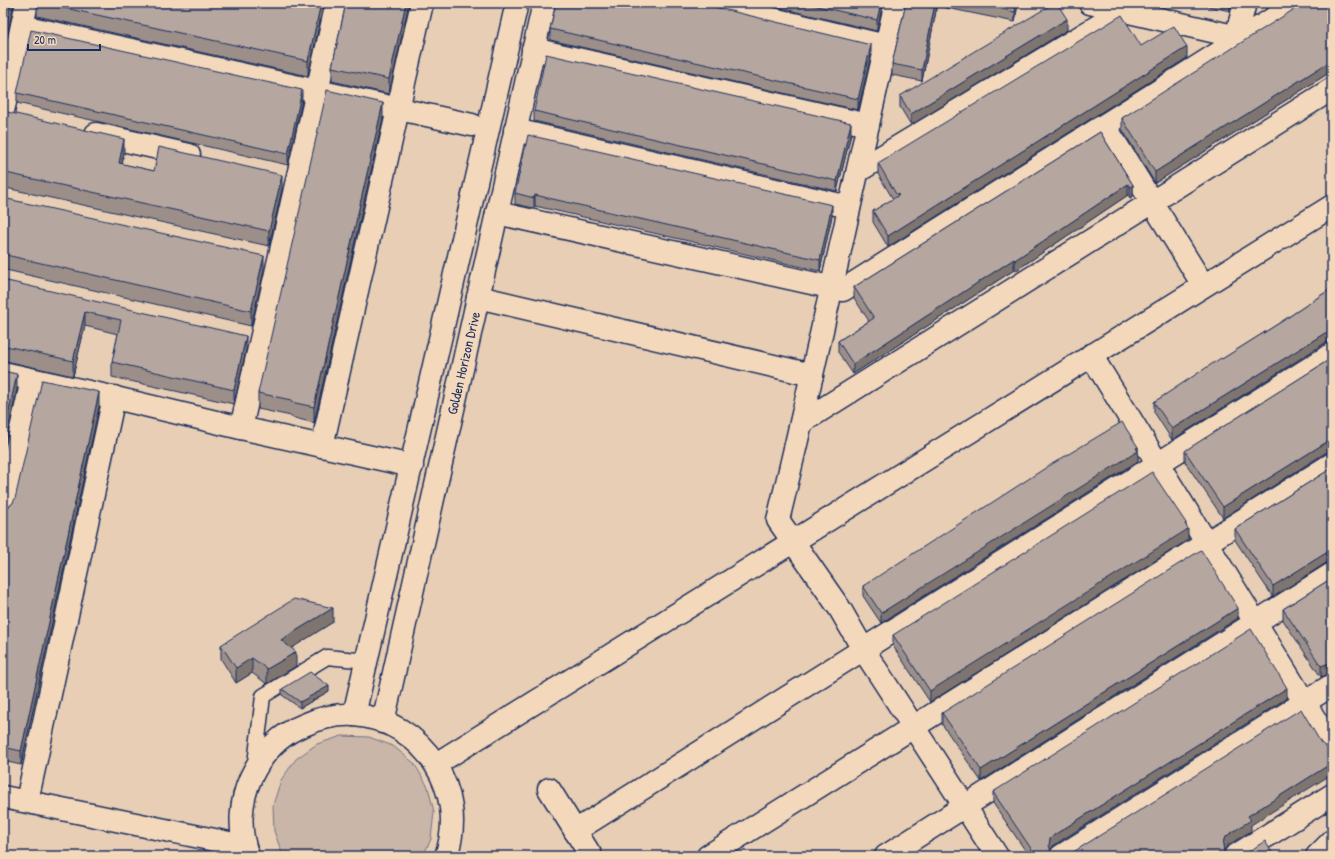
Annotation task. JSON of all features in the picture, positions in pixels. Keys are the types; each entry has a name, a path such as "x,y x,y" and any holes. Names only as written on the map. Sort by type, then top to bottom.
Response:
{"street":[{"path":"8,113 7,78 27,3"},
{"path":"322,446 422,3"},
{"name":"Golden Horizon Drive","path":"354,716 517,3"},
{"name":"Golden Horizon Drive","path":"383,722 544,3"},
{"path":"705,3 886,46"},
{"path":"896,3 831,286 802,422 778,520 840,609 863,649 997,856"},
{"path":"1090,3 1123,11 1158,11 1239,38"},
{"path":"1239,38 1244,3"},
{"path":"497,213 831,286 843,290 1105,126 1239,38 1298,3"},
{"path":"242,428 253,339 289,178 316,91 332,4"},
{"path":"858,171 1123,11"},
{"path":"22,26 472,125"},
{"path":"534,49 868,126"},
{"path":"802,422 1332,89"},
{"path":"1105,126 1203,285"},
{"path":"80,130 212,160"},
{"path":"515,130 849,207"},
{"path":"436,764 1332,206"},
{"path":"478,297 812,375"},
{"path":"575,830 1332,354"},
{"path":"1091,355 1332,747"},
{"path":"3,373 114,397 242,428 412,466"},
{"path":"3,511 32,380"},
{"path":"26,802 114,397"},
{"path":"708,856 1332,464"},
{"path":"886,856 1332,574"},
{"path":"1061,856 1332,685"},
{"path":"3,797 246,851 242,826 242,806 246,787 266,752 280,738 315,720 334,716 354,716 383,722 399,729 413,739 436,764 444,780 449,796 452,814 452,831 446,856"},
{"path":"549,789 591,856"},
{"path":"1235,856 1332,795"},
{"path":"1317,856 1332,841"}],"lane":[{"path":"255,769 263,696 327,657 367,661"}],"shaded area":[{"path":"342,736 369,737 393,746 414,763 428,787 434,812 431,839 423,856 283,856 274,831 273,805 281,780 296,759 317,744"}],"building":[{"path":"3,3 11,3 3,39"},
{"path":"42,3 321,3 308,61"},
{"path":"346,3 406,3 389,79 332,67"},
{"path":"556,3 699,3 871,45 858,99 550,29"},
{"path":"804,3 881,3 877,20"},
{"path":"906,3 935,3 922,70 892,64"},
{"path":"975,3 1016,3 1015,12"},
{"path":"1304,3 1332,3 1332,60 1155,172 1122,118"},
{"path":"1051,5 1058,5 1067,19 911,114 900,96"},
{"path":"1122,15 1141,46 1174,26 1187,47 888,236 873,211 899,195 896,194 878,163"},
{"path":"31,30 302,90 288,154 17,93"},
{"path":"546,54 851,123 837,181 534,111"},
{"path":"327,90 383,103 314,407 291,402 291,400 258,393"},
{"path":"3,111 124,139 119,163 154,171 159,147 282,175 269,231 3,173"},
{"path":"1100,132 1133,185 1130,187 1128,184 1015,260 1014,259 853,364 838,341 874,318 854,287"},
{"path":"528,135 832,205 820,260 535,195 534,198 515,193"},
{"path":"3,198 264,256 251,311 3,255"},
{"path":"3,280 246,336 234,390 112,362 121,320 85,312 73,361 3,346"},
{"path":"1332,288 1332,331 1325,333 1172,429 1154,402"},
{"path":"1332,358 1332,441 1325,443 1223,507 1185,451"},
{"path":"3,371 17,374 3,438"},
{"path":"42,380 99,392 21,751 3,747 3,508 7,508 15,499"},
{"path":"1122,422 1138,447 1136,448 1138,451 881,613 863,586 1047,467"},
{"path":"1332,468 1332,551 1326,553 1273,586 1235,529"},
{"path":"1152,472 1186,523 1185,524 1188,529 930,691 893,635"},
{"path":"1201,550 1238,608 981,770 942,713"},
{"path":"1332,578 1332,662 1321,666 1283,609"},
{"path":"294,599 333,608 281,640 296,652 267,669 252,658 236,668 221,645"},
{"path":"1251,629 1287,688 1054,835 1050,839 1049,845 1051,852 1055,856 1036,856 993,792"},
{"path":"310,672 329,686 300,702 282,689"},
{"path":"1301,709 1321,743 1329,748 1332,753 1332,763 1248,816 1251,820 1224,839 1224,852 1229,856 1067,856"},
{"path":"1265,841 1274,856 1242,856"}]}
